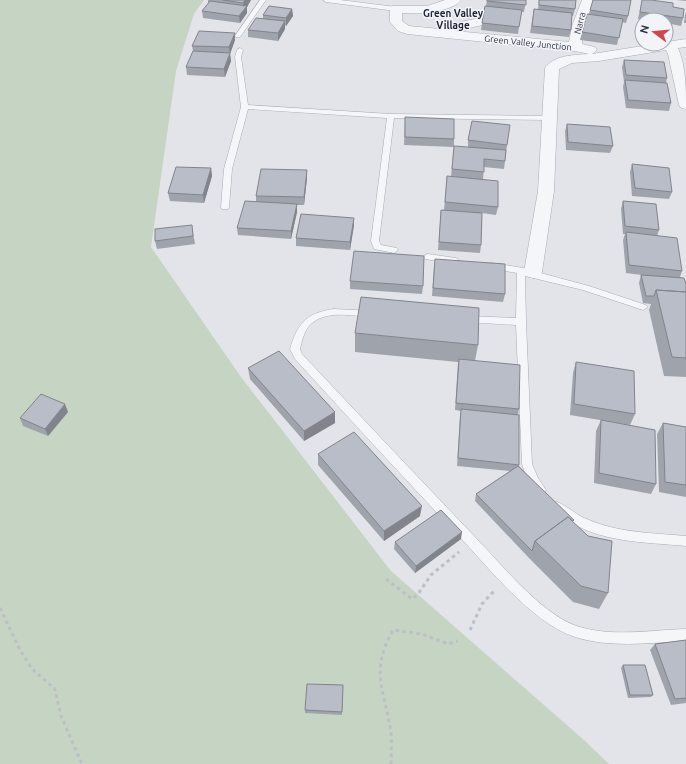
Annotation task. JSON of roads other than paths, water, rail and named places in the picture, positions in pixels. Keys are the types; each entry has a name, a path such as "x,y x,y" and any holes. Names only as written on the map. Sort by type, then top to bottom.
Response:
{"street":[{"path":"396,9 421,11 440,7 455,0"},
{"name":"Narra","path":"575,47 578,26 588,0"},
{"name":"Green Valley Junction","path":"396,9 396,22 402,28 407,30 575,47 599,54"},
{"path":"431,32 479,22"},
{"path":"674,45 686,43"},
{"path":"527,272 546,191 552,68 555,65 570,59 599,54 616,54 634,51"},
{"path":"674,52 686,105"}],"lane":[{"path":"238,36 263,0"},
{"path":"326,0 396,9"},
{"path":"225,207 228,169 245,107 238,57 240,50"},
{"path":"245,107 391,116 549,118"},
{"path":"391,116 376,240 377,247 394,250"},
{"path":"428,257 466,263"},
{"path":"481,265 527,272 624,299 643,307"},
{"path":"527,272 521,322 527,464 533,480 543,494 559,508 580,522 594,528 686,541"},
{"path":"385,314 329,311 316,315 306,323 297,340 295,349 298,356 471,541 544,615 562,626 581,633 603,636 686,635"},
{"path":"457,319 521,322"}],"district":[{"name":"Green Valley Village","path":"453,18"}]}
